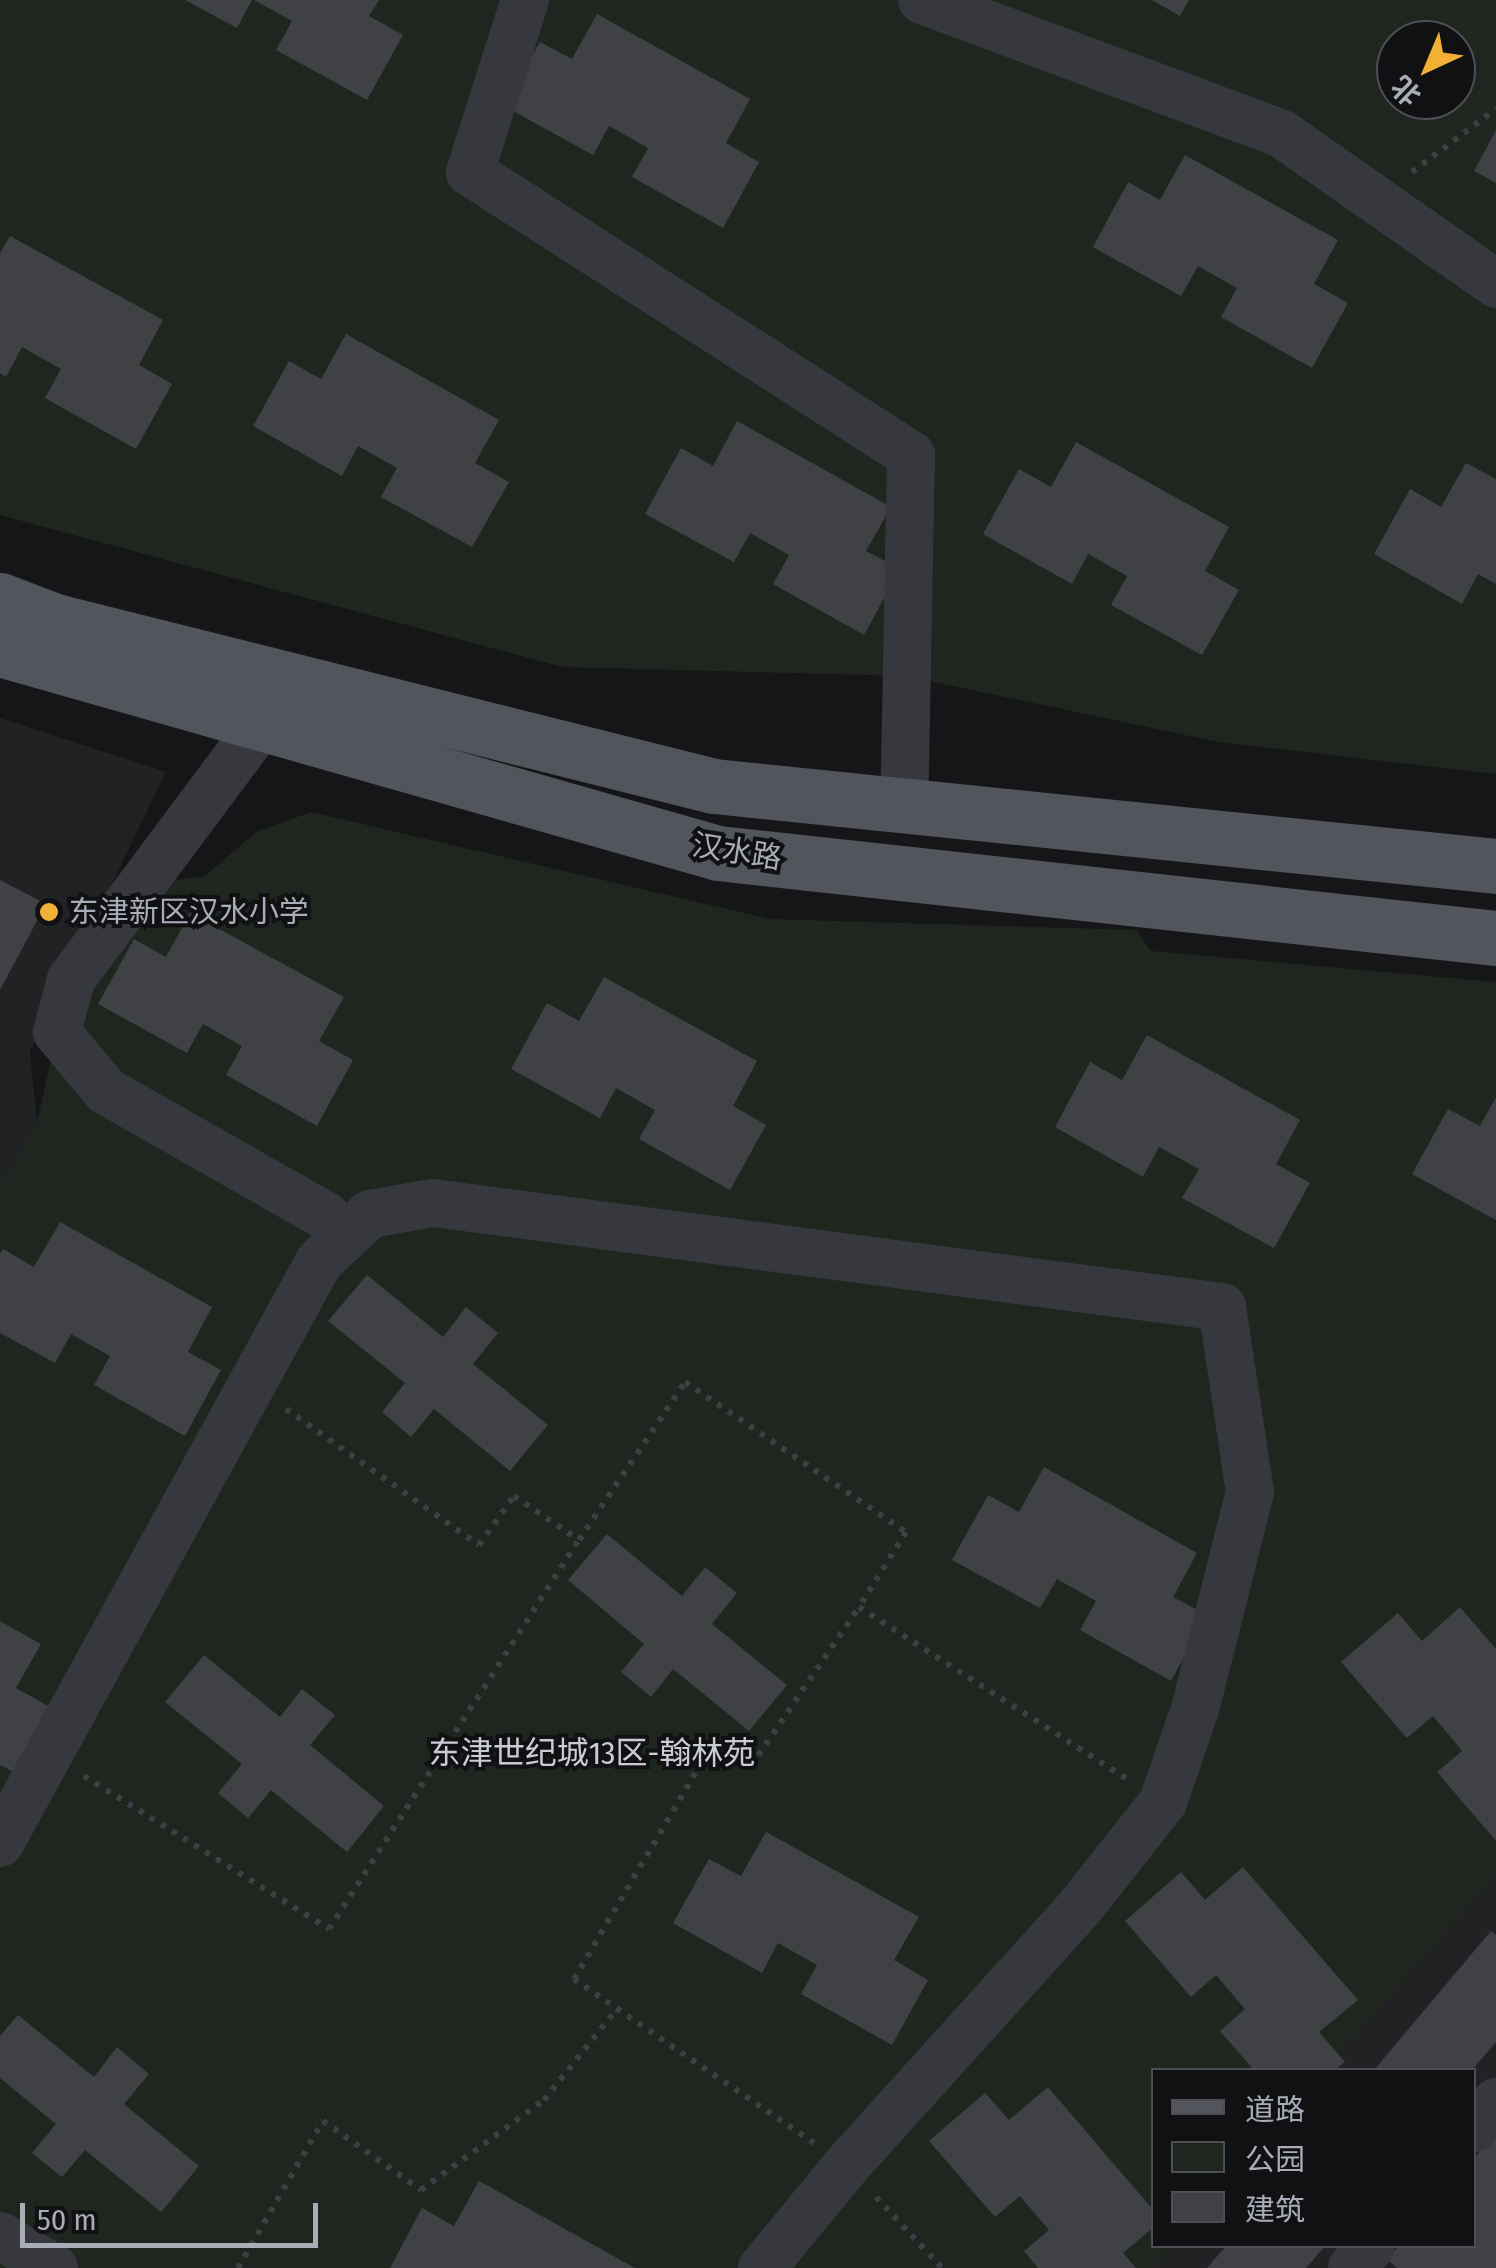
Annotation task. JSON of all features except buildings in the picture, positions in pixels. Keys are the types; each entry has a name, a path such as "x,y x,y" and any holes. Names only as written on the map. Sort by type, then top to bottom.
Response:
{"main road":[{"name":"汉水路","path":"0,600 55,620 714,786 1496,866"},
{"name":"汉水路","path":"0,649 260,726 718,853 1496,938"}],"street":[{"path":"525,0 470,172 911,455 904,805"},
{"path":"922,0 1282,134 1496,284"},
{"path":"260,726 71,980 57,1032 106,1091 326,1216 345,1238"},
{"path":"0,1843 319,1262 370,1214 434,1204 1222,1307 1250,1492 1195,1709 1163,1802 1082,1906 847,2165 762,2268"},
{"path":"1476,2126 1496,2102"},
{"path":"0,2236 54,2268"},
{"path":"1352,2268 1369,2248"}],"path":[{"path":"1376,200 1496,109"},
{"path":"48,1754 328,1929 685,1382 906,1532 750,1766 714,1742 574,1979 847,2165 942,2268"},
{"path":"252,1384 480,1545 514,1496 580,1540"},
{"path":"859,1607 1163,1802"},
{"path":"238,2268 323,2121 421,2190 544,2100 617,2009"}],"shaded area":[{"name":"东津新区汉水小学","path":"0,718 166,772 30,1052 37,1123 0,1187"},
{"path":"1496,1874 1496,2268 1155,2268 1172,2248 1476,2248 1476,2068 1328,2068"}],"green space":[{"path":"0,0 1496,0 1496,774 1218,742 906,676 562,667 0,515"},
{"path":"311,812 770,919 1136,930 1151,951 1496,982 1496,1874 1328,2068 1151,2068 1151,2248 1172,2248 1155,2268 0,2268 0,1187 37,1123 57,1032 141,885 205,876 256,832"}],"place":[{"name":"东津新区汉水小学","path":"49,912"}],"district":[{"name":"东津世纪城13区-翰林苑","path":"592,1753"}]}
